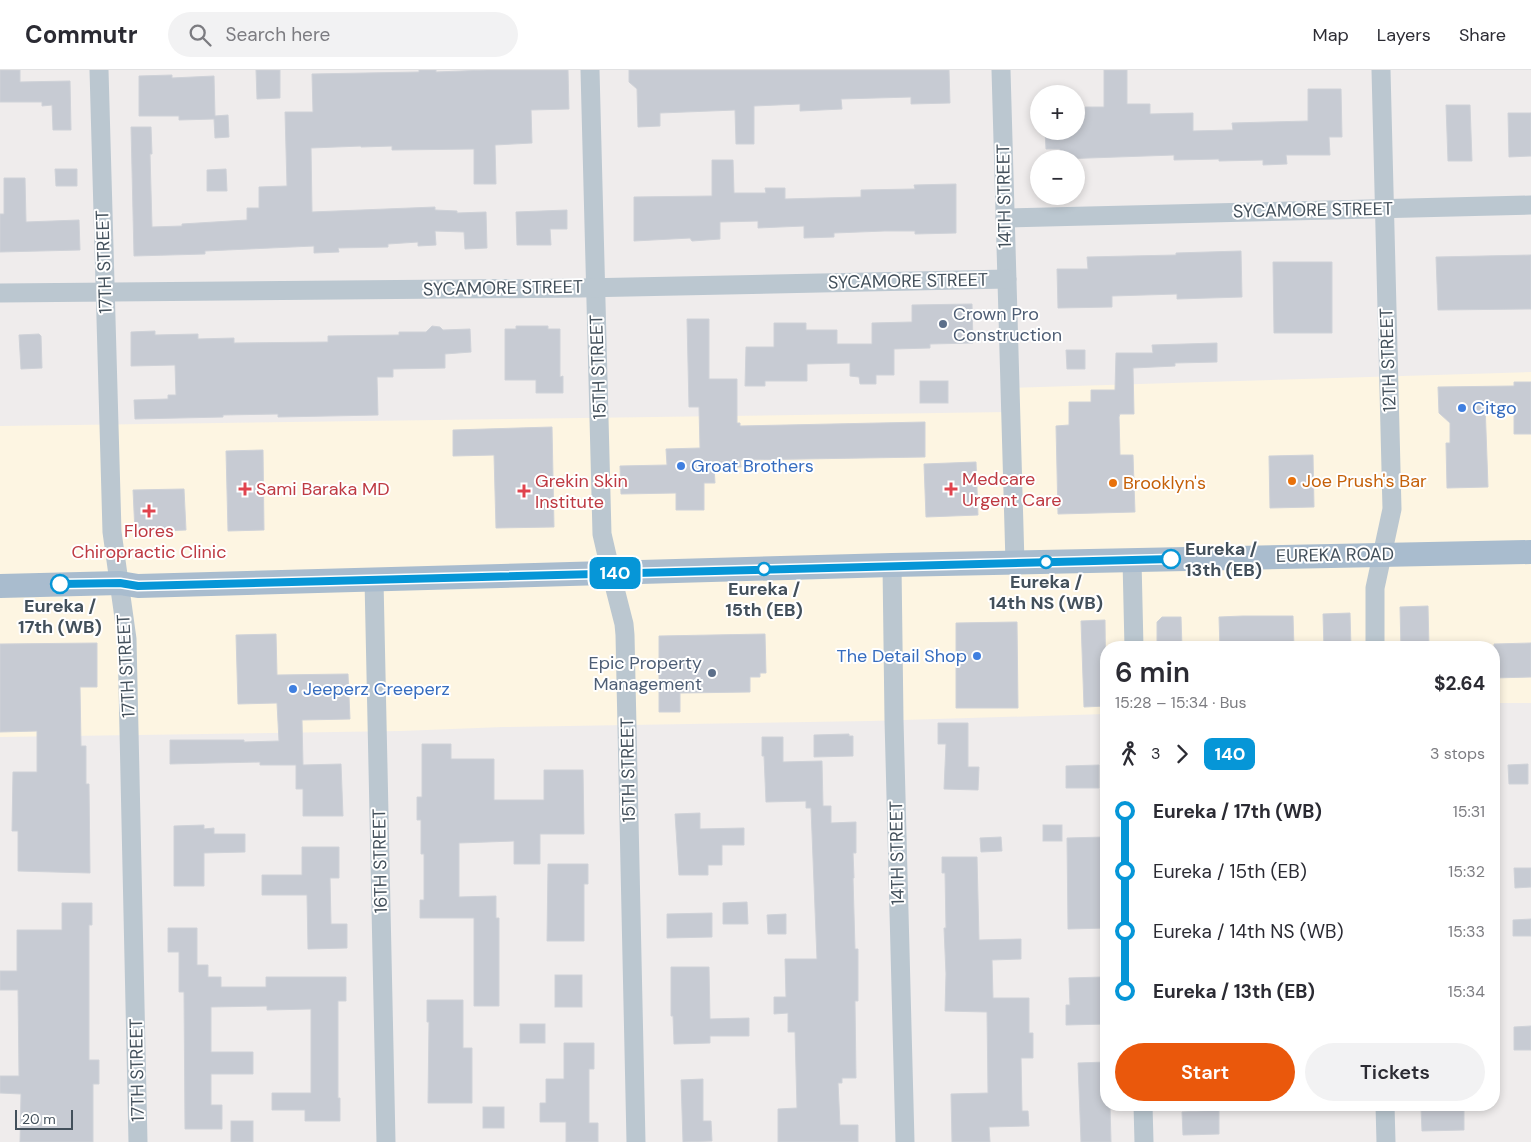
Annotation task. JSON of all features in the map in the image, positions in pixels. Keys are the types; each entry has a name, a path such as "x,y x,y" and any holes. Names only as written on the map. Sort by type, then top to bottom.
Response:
{"main road":[{"name":"EUREKA ROAD","path":"0,586 120,583 138,586 892,565 1531,552"}],"street":[{"name":"17TH STREET","path":"99,70 113,534 128,639 138,1142"},
{"name":"15TH STREET","path":"590,70 602,529 625,635 636,1142"},
{"name":"14TH STREET","path":"1001,70 1015,563"},
{"name":"12TH STREET","path":"1375,641 1374,588 1392,510 1381,70"},
{"name":"SYCAMORE STREET","path":"1005,218 1531,204"},
{"name":"SYCAMORE STREET","path":"0,293 596,287 1006,279"},
{"path":"1132,560 1134,641"},
{"name":"14TH STREET","path":"892,565 905,1142"},
{"name":"16TH STREET","path":"374,580 386,1142"},
{"path":"1143,1111 1144,1142"},
{"path":"1385,1111 1386,1142"}],"shaded area":[{"path":"1531,372 1531,703 1500,703 1500,641 1100,641 1100,714 870,721 503,727 401,731 0,737 0,426 1010,412 1010,388"}],"building":[{"path":"0,70 20,70 20,82 70,81 71,130 53,130 52,105 42,106 42,102 0,102"},
{"path":"256,70 280,70 280,98 257,99"},
{"path":"419,70 436,70 436,72 568,70 569,109 531,110 532,143 495,145 496,184 474,184 474,149 392,150 392,146 311,148 312,212 435,207 435,210 457,211 457,213 486,212 487,248 465,249 464,232 435,231 436,245 418,246 418,242 388,244 388,247 338,248 339,252 314,253 314,246 205,251 205,254 134,256 131,127 151,127 152,227 247,220 247,208 259,208 259,187 287,186 285,112 313,112 312,74 419,72"},
{"path":"629,70 949,70 950,103 911,104 911,97 841,99 842,109 800,111 800,104 754,106 754,144 736,144 735,110 660,113 660,126 638,127 637,89 629,82"},
{"path":"1104,70 1127,70 1127,104 1150,104 1150,114 1193,113 1193,131 1233,130 1232,123 1308,121 1308,89 1341,89 1342,137 1329,137 1330,155 1286,155 1287,164 1263,165 1263,160 1174,160 1174,155 1085,158 1085,150 1046,149 1046,140 1085,140 1085,107 1104,107"},
{"path":"172,75 172,78 214,76 215,116 228,115 229,137 215,138 214,119 179,120 179,116 139,116 139,76"},
{"path":"1446,105 1470,105 1472,161 1448,161"},
{"path":"1508,113 1531,113 1531,156 1509,157"},
{"path":"712,160 733,160 734,193 766,193 765,188 785,188 785,199 861,197 861,190 915,189 914,185 956,184 956,233 915,234 915,231 884,231 834,233 834,237 804,238 804,226 758,228 758,221 720,222 720,239 692,241 690,238 634,241 634,197 712,196"},
{"path":"55,169 77,169 77,186 56,186"},
{"path":"226,169 227,191 207,191 207,170"},
{"path":"4,178 25,178 26,222 79,220 80,250 0,252 0,214 4,214"},
{"path":"567,210 567,229 550,229 551,245 517,245 516,212"},
{"path":"1241,251 1242,297 1177,299 1177,294 1112,296 1112,307 1058,308 1057,269 1088,269 1087,257"},
{"path":"1531,255 1531,309 1438,310 1436,257"},
{"path":"1273,262 1332,262 1332,333 1274,333"},
{"path":"972,304 973,343 930,344 930,348 894,349 894,375 876,375 876,384 860,384 859,377 850,376 850,363 807,364 807,381 765,381 765,386 745,386 746,347 774,347 774,323 806,323 806,330 837,330 837,344 872,344 872,323 912,322 912,305"},
{"path":"687,319 709,319 709,379 737,379 737,423 740,423 740,426 925,422 925,457 740,460 741,467 714,467 715,483 704,483 704,510 676,510 676,493 621,494 620,466 667,465 666,449 700,448 699,407 689,407"},
{"path":"432,326 440,327 443,330 470,329 471,352 445,354 445,368 393,369 393,377 377,377 378,415 278,417 278,414 135,419 134,400 168,399 168,395 176,395 175,365 131,366 131,332 155,331 155,335 198,334 198,339 234,338 234,343 328,342 328,336 399,335 399,332 426,332"},
{"path":"516,326 548,326 548,329 560,329 560,377 563,376 563,393 536,393 536,380 505,380 505,329 516,329"},
{"path":"39,334 41,336 42,368 21,369 19,335"},
{"path":"1217,343 1217,362 1175,363 1175,366 1133,368 1134,414 1120,414 1119,417 1120,455 1133,455 1135,512 1058,514 1056,426 1069,425 1069,402 1091,402 1091,390 1115,390 1116,353 1153,353 1152,345"},
{"path":"1066,350 1085,350 1085,369 1067,369"},
{"path":"920,381 948,381 948,403 920,403"},
{"path":"1514,382 1531,382 1531,434 1514,434 1514,403 1485,403 1488,487 1447,488 1446,443 1450,443 1450,423 1439,413 1438,387 1514,386"},
{"name":"Grekin Skin Institute","path":"552,427 554,527 496,528 494,455 453,456 453,430"},
{"name":"Sami Baraka MD","path":"263,450 264,530 228,531 226,451"},
{"name":"Joe Prush's Bar","path":"1313,455 1314,507 1270,508 1269,456"},
{"name":"Medcare Urgent Care","path":"976,462 978,515 926,517 924,464"},
{"path":"184,489 186,530 135,532 133,490"},
{"path":"1428,606 1429,641 1401,641 1400,607"},
{"path":"1350,613 1351,641 1324,641 1323,614"},
{"path":"1293,616 1294,641 1220,641 1219,617"},
{"path":"1162,617 1181,617 1182,641 1157,641 1157,622"},
{"path":"1105,620 1105,641 1100,641 1100,706 1084,707 1081,621"},
{"path":"1017,622 1018,708 956,708 956,623"},
{"path":"276,634 277,675 348,674 350,719 302,720 303,765 341,764 343,816 303,816 303,789 296,789 296,765 260,765 260,762 170,764 170,740 279,741 277,703 238,704 236,635"},
{"name":"Epic Property Management","path":"765,634 766,673 760,673 760,677 750,677 750,692 680,693 680,712 659,712 659,636"},
{"path":"97,643 97,687 80,687 81,746 86,746 86,784 89,784 90,873 18,871 18,831 12,831 13,772 37,772 37,731 0,732 0,644"},
{"path":"1531,643 1531,677 1500,678 1500,644"},
{"path":"938,723 968,723 968,767 979,767 978,790 944,789 946,744 938,744"},
{"path":"849,734 849,736 853,736 853,756 814,757 814,735"},
{"path":"762,737 783,737 783,762 822,761 823,806 831,806 831,823 856,822 856,853 853,853 853,878 855,949 858,949 858,1001 855,1001 856,1078 842,1078 842,1083 838,1083 840,1125 858,1125 858,1142 778,1142 778,1109 797,1108 795,1032 788,1032 788,1013 774,1014 774,997 786,997 785,959 817,959 811,808 806,808 806,801 766,802"},
{"path":"422,744 451,744 451,759 494,759 494,800 544,800 544,770 583,770 584,834 540,834 540,864 514,864 514,841 459,843 459,897 496,896 496,918 499,918 499,1006 474,1006 474,918 420,918 420,900 424,900 424,854 421,854 421,820 417,820 417,797 422,797"},
{"path":"1528,764 1528,784 1509,784 1508,765"},
{"path":"1099,765 1099,788 1066,788 1066,766"},
{"path":"700,813 700,829 744,828 744,845 722,845 722,865 708,865 708,875 679,875 675,814"},
{"path":"204,825 204,829 214,828 214,834 245,834 245,852 204,853 204,886 174,886 174,826"},
{"path":"1043,825 1062,825 1062,841 1043,841"},
{"path":"1001,837 1002,851 981,852 980,838"},
{"path":"1100,837 1100,928 1068,929 1067,838"},
{"path":"302,847 339,847 339,878 330,878 331,924 347,924 347,948 308,949 307,895 262,895 262,875 302,875"},
{"path":"942,857 977,857 979,940 1021,939 1021,959 992,960 993,998 1029,998 1029,1033 1033,1033 1033,1058 1021,1058 1022,1111 1028,1111 1029,1126 989,1127 990,1142 952,1142 951,1094 988,1093 987,1012 945,1011 945,873 942,873"},
{"path":"548,864 588,864 588,884 584,884 584,941 547,941"},
{"path":"1514,868 1531,868 1531,887 1515,888"},
{"path":"747,902 748,924 723,924 723,903"},
{"path":"62,903 92,903 92,925 89,925 89,1060 99,1060 99,1084 93,1084 93,1142 20,1142 21,1094 0,1093 0,1076 19,1076 18,990 0,990 0,971 17,971 17,930 62,930"},
{"path":"712,913 712,937 667,938 667,914"},
{"path":"786,914 786,934 768,934 767,915"},
{"path":"1531,919 1531,936 1513,936 1513,920"},
{"path":"168,928 197,928 197,965 208,965 208,977 221,977 221,987 266,987 266,977 346,977 346,1001 338,1001 338,1098 340,1098 340,1121 305,1121 305,1110 272,1110 272,1093 311,1093 311,1009 267,1010 267,1006 211,1007 211,1052 253,1052 253,1074 211,1074 211,1105 222,1105 222,1129 185,1129 184,992 179,992 179,952 168,952"},
{"path":"671,967 709,967 710,1019 749,1018 749,1036 710,1036 710,1043 674,1044 673,1016 671,1016"},
{"path":"555,975 582,975 582,1007 555,1007"},
{"path":"1100,977 1100,1024 1066,1025 1066,1005 1070,1005 1069,978"},
{"path":"427,1000 463,1000 463,1048 472,1048 472,1103 428,1103 429,1022 427,1022"},
{"path":"520,1024 545,1024 545,1043 520,1043"},
{"path":"1531,1026 1531,1050 1514,1050 1514,1027"},
{"path":"564,1043 594,1043 594,1069 589,1069 589,1123 598,1123 598,1142 566,1142 566,1122 540,1122 540,1103 546,1103 546,1079 564,1079"},
{"path":"1100,1062 1100,1111 1110,1111 1111,1142 1081,1142 1078,1063"},
{"path":"703,1079 703,1121 711,1121 712,1141 683,1142 681,1080"},
{"path":"483,1107 504,1107 504,1128 483,1128"},
{"path":"1219,1111 1219,1134 1183,1135 1182,1112"},
{"path":"1421,1111 1464,1111 1464,1130 1422,1131"},
{"path":"231,1121 253,1121 253,1142 231,1142"}],"bus line":[{"name":"140","path":"60,584 120,583 138,586 1171,559"}],"place":[{"name":"Crown Pro Construction","path":"943,324"},
{"name":"Citgo","path":"1462,408"},
{"name":"Groat Brothers","path":"681,466"},
{"name":"Joe Prush's Bar","path":"1292,481"},
{"name":"Brooklyn's","path":"1113,483"},
{"name":"Sami Baraka MD","path":"245,489"},
{"name":"Medcare Urgent Care","path":"951,489"},
{"name":"Grekin Skin Institute","path":"524,491"},
{"name":"Flores Chiropractic Clinic","path":"149,511"},
{"name":"Eureka / 13th (EB)","path":"1171,559"},
{"name":"Eureka / 14th NS (WB)","path":"1046,562"},
{"name":"Eureka / 15th (EB)","path":"764,569"},
{"name":"Eureka / 17th (WB)","path":"60,584"},
{"name":"The Detail Shop","path":"977,656"},
{"name":"Epic Property Management","path":"712,673"},
{"name":"Jeeperz Creeperz","path":"293,689"}]}
